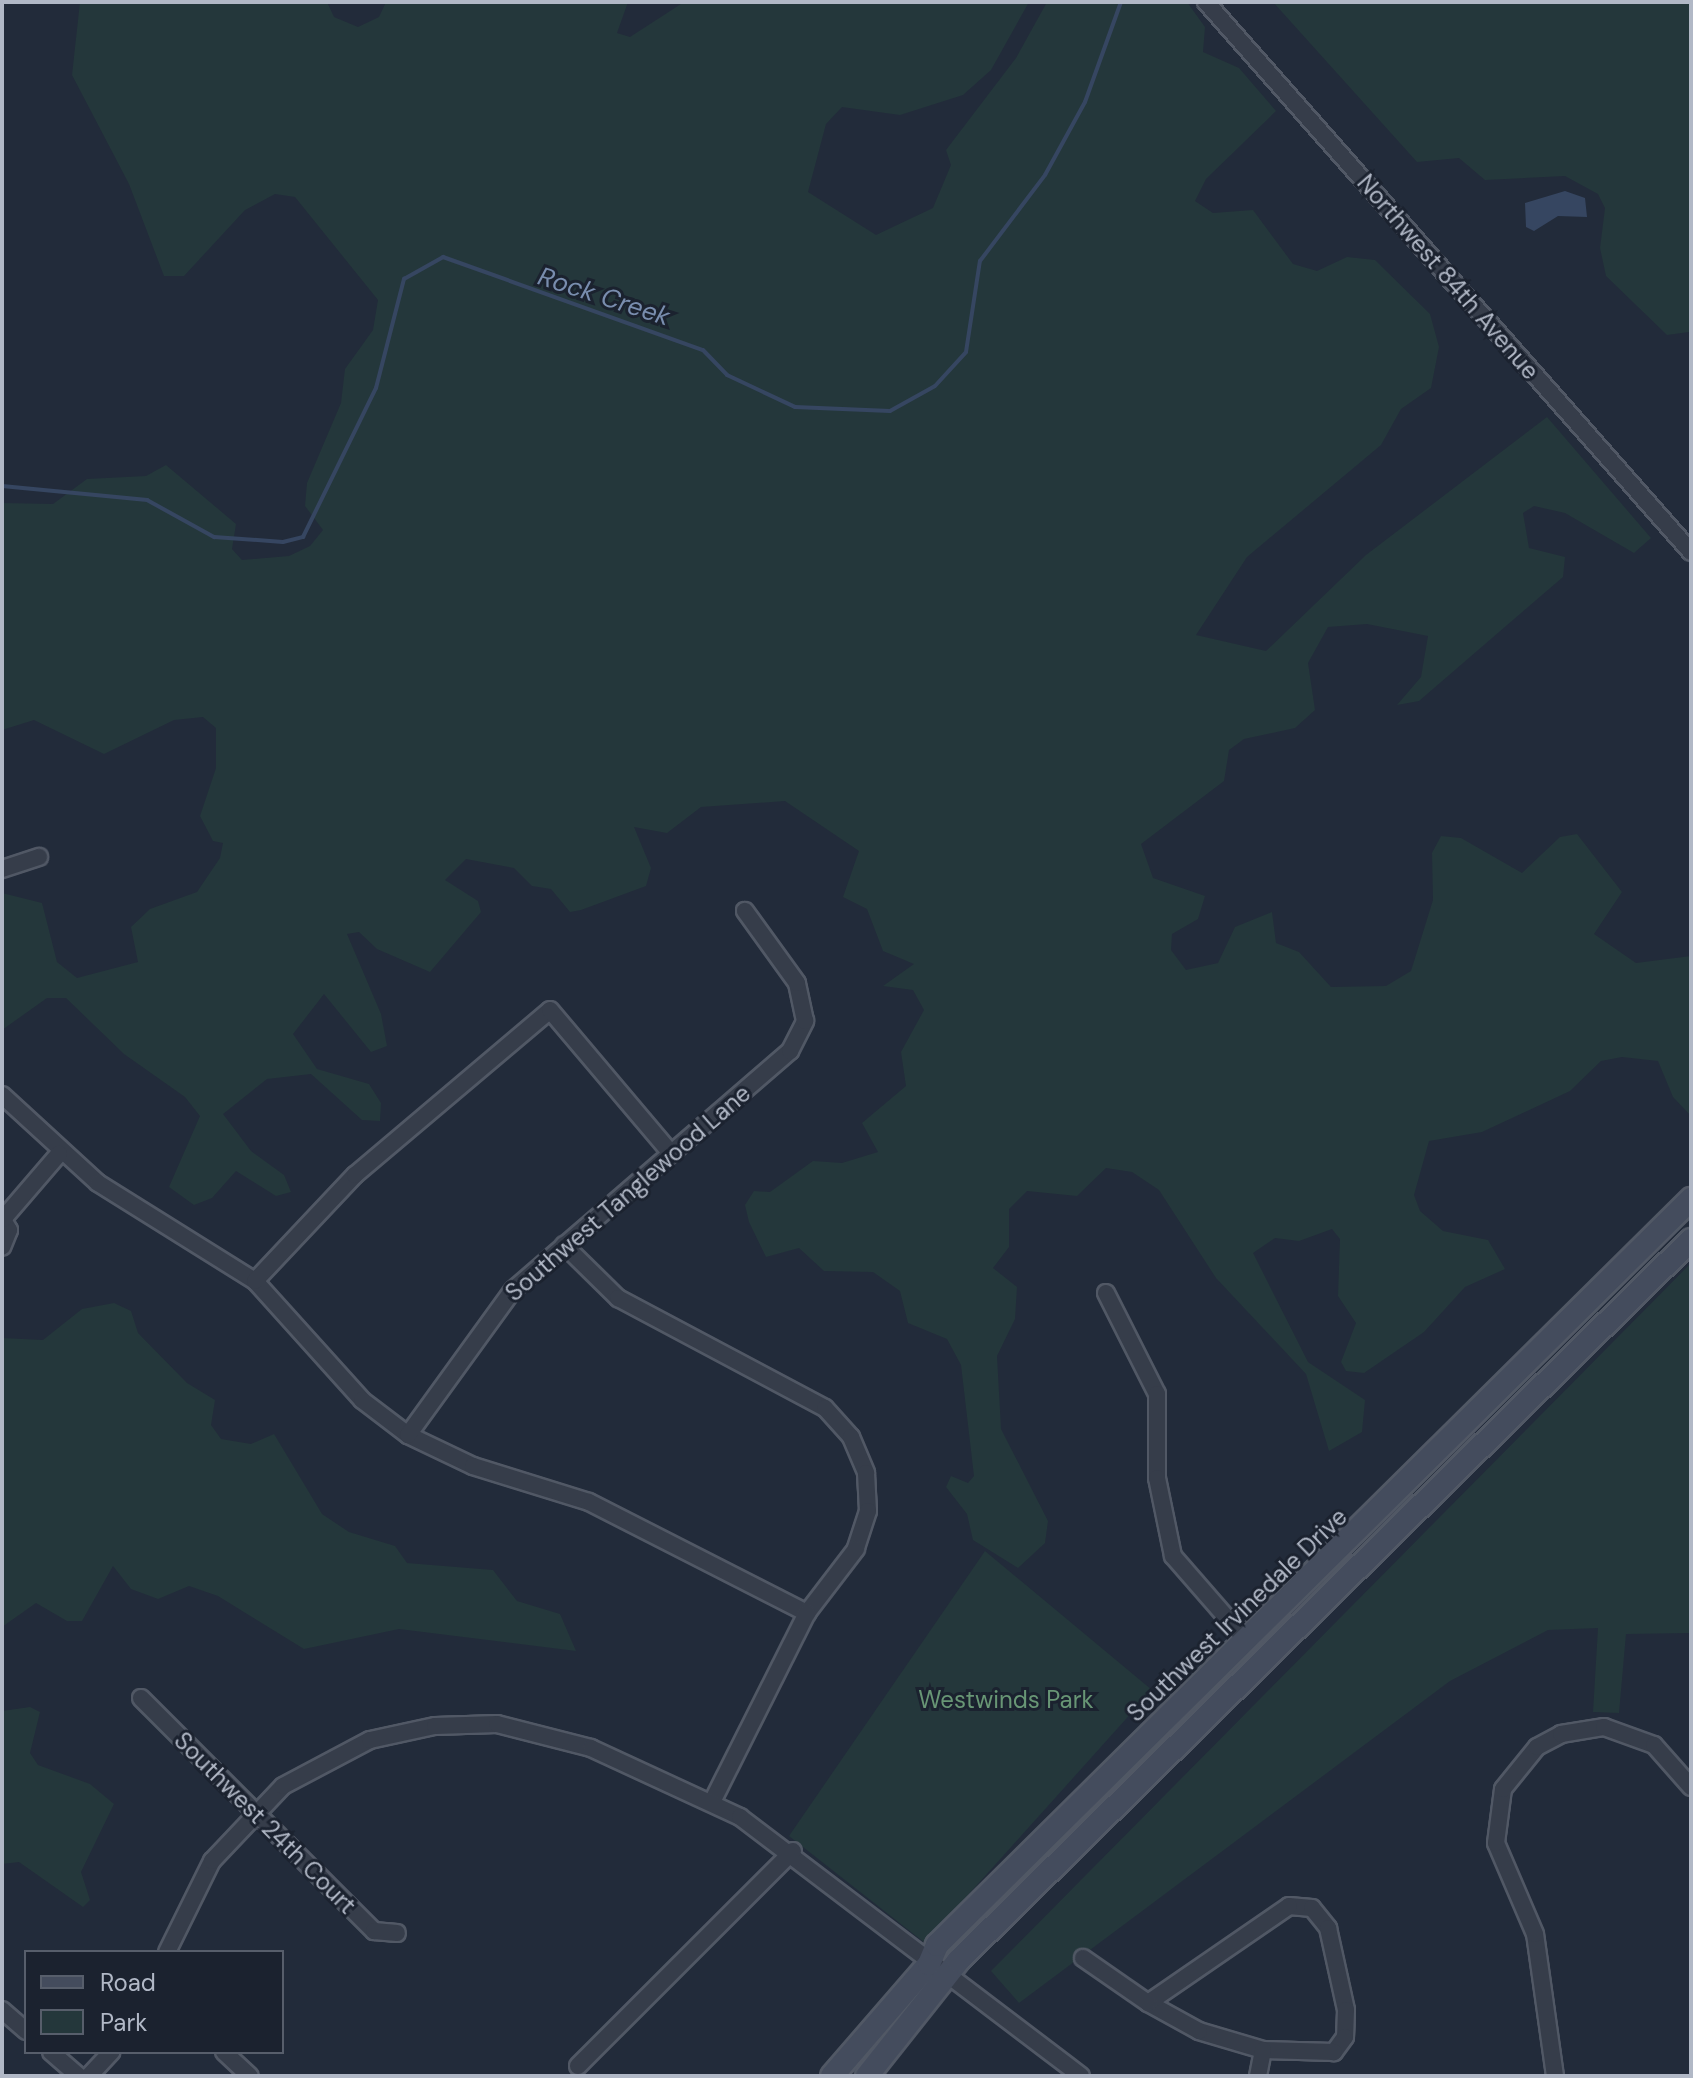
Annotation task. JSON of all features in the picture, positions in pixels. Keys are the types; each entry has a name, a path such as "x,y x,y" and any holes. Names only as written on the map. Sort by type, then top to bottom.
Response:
{"main road":[{"name":"Southwest Irvinedale Drive","path":"832,2076 929,1964 937,1945 1691,1199"},
{"path":"867,2076 949,1979 958,1961 1691,1240"},
{"path":"1448,1441 1469,1461"}],"street":[{"name":"Northwest 84th Avenue","path":"1206,2 1691,552"},
{"path":"2,869 39,857"},
{"name":"Southwest Tanglewood Lane","path":"408,1435 487,1319 564,1245 777,1065 799,1035 805,1021 797,983 745,911"},
{"path":"255,1281 355,1175 550,1010 671,1153"},
{"path":"2,1095 59,1154 255,1281 362,1400 408,1435 473,1466 589,1502 807,1613"},
{"path":"2,1247 9,1230 3,1218 59,1154"},
{"path":"564,1245 618,1298 806,1396 851,1437 866,1473 864,1529 807,1613 712,1802"},
{"path":"1106,1293 1157,1394 1157,1478 1173,1556 1247,1641"},
{"name":"Southwest 24th Court","path":"141,1698 374,1931 397,1933"},
{"path":"168,1950 204,1874 253,1812 339,1753 404,1731 467,1724 563,1737 712,1802 793,1851 929,1964 1081,2076"},
{"path":"1555,2076 1535,1934 1496,1843 1503,1789 1537,1747 1561,1734 1604,1727 1654,1745 1691,1787"},
{"path":"578,2066 793,1851"},
{"path":"1083,1958 1148,2003 1199,2031 1263,2050 1314,2056 1334,2052 1345,2037 1328,1928 1312,1908 1289,1906 1272,1915 1148,2003"},
{"path":"2,2010 24,2029"},
{"path":"1258,2076 1263,2050"},
{"path":"53,2054 79,2076"},
{"path":"89,2076 109,2054"},
{"path":"226,2054 250,2076"}],"green space":[{"path":"80,2 327,2 334,17 358,27 379,17 386,2 628,2 617,33 630,37 684,2 1029,2 991,70 963,95 900,115 842,107 826,124 808,192 876,235 933,208 951,165 946,150 1016,58 1047,2 1187,2 1205,27 1203,52 1239,68 1276,111 1206,179 1195,201 1213,213 1253,210 1293,264 1317,271 1347,257 1375,260 1430,314 1439,347 1431,388 1401,409 1381,445 1247,557 1196,635 1266,651 1366,555 1547,417 1651,538 1634,553 1565,513 1534,506 1523,513 1529,548 1565,557 1563,577 1419,701 1397,705 1421,677 1428,636 1367,624 1328,627 1308,663 1315,710 1295,728 1244,739 1229,750 1224,781 1141,844 1153,878 1205,896 1198,919 1172,934 1171,950 1186,970 1218,963 1235,927 1272,912 1276,943 1299,952 1331,987 1386,986 1411,971 1433,900 1432,853 1441,836 1461,838 1522,873 1560,837 1577,834 1622,892 1594,934 1636,963 1691,956 1691,1116 1673,1097 1658,1061 1622,1057 1601,1061 1570,1091 1482,1132 1429,1141 1414,1195 1420,1211 1443,1231 1488,1240 1505,1269 1465,1287 1424,1332 1364,1373 1346,1371 1341,1362 1356,1323 1338,1296 1340,1239 1332,1229 1299,1241 1275,1238 1253,1253 1308,1362 1365,1400 1362,1432 1329,1451 1306,1374 1216,1278 1159,1190 1132,1172 1106,1168 1077,1196 1027,1191 1009,1209 1009,1247 993,1268 1017,1287 1015,1319 997,1356 1001,1429 1048,1521 1045,1543 1018,1568 973,1540 967,1514 946,1487 951,1476 968,1483 974,1476 961,1365 947,1339 908,1323 900,1291 873,1272 824,1271 799,1248 766,1257 749,1222 745,1205 754,1191 770,1192 813,1161 842,1163 878,1152 862,1123 906,1086 901,1052 924,1010 913,990 883,986 914,964 883,951 867,909 843,897 859,851 785,801 701,807 667,833 634,827 651,868 646,886 570,912 551,889 532,886 514,868 466,859 445,880 478,901 481,912 430,972 377,949 359,932 347,934 381,1014 387,1046 371,1052 324,994 293,1034 317,1069 369,1084 381,1103 380,1121 362,1120 311,1074 267,1079 223,1114 251,1151 284,1175 291,1192 276,1196 236,1171 212,1198 194,1205 169,1187 200,1116 185,1097 124,1054 66,998 47,998 2,1030 2,893 42,903 57,962 77,978 138,962 131,927 150,909 197,892 220,858 223,843 213,841 200,816 216,768 216,728 203,717 174,720 104,754 34,720 2,730 2,503 53,504 87,479 146,476 166,465 236,524 232,549 242,560 289,556 310,546 323,530 305,506 307,483 341,403 345,369 373,330 378,300 295,197 275,194 245,210 184,276 164,276 129,184 72,75"},
{"path":"1273,2 1691,2 1689,332 1667,335 1606,276 1600,248 1605,208 1598,194 1565,176 1485,180 1459,158 1417,162"},
{"path":"1691,1263 1691,1633 1626,1634 1619,1713 1593,1712 1598,1628 1548,1630 1450,1681 1019,2003 991,1971"},
{"path":"114,1303 131,1311 138,1333 187,1383 215,1400 211,1425 221,1439 251,1444 274,1434 322,1514 349,1532 395,1546 407,1563 493,1570 517,1601 560,1614 576,1651 399,1629 304,1649 218,1596 189,1586 158,1599 131,1589 113,1566 82,1621 67,1621 36,1603 2,1627 2,1338 43,1340 82,1309"},
{"name":"Westwinds Park","path":"985,1551 1152,1690 925,1943 789,1836"},
{"path":"30,1707 40,1712 30,1753 38,1765 90,1784 114,1804 81,1872 90,1900 83,1907 19,1862 2,1864 2,1711"}],"water":[{"path":"1565,191 1585,198 1587,217 1558,216 1534,231 1526,227 1525,203"}],"waterway":[{"name":"Rock Creek","path":"2,486 147,500 214,537 283,542 303,537 376,388 404,279 443,257 703,350 727,375 795,407 890,411 935,386 966,352 980,261 1045,175 1085,102 1121,2"}]}
